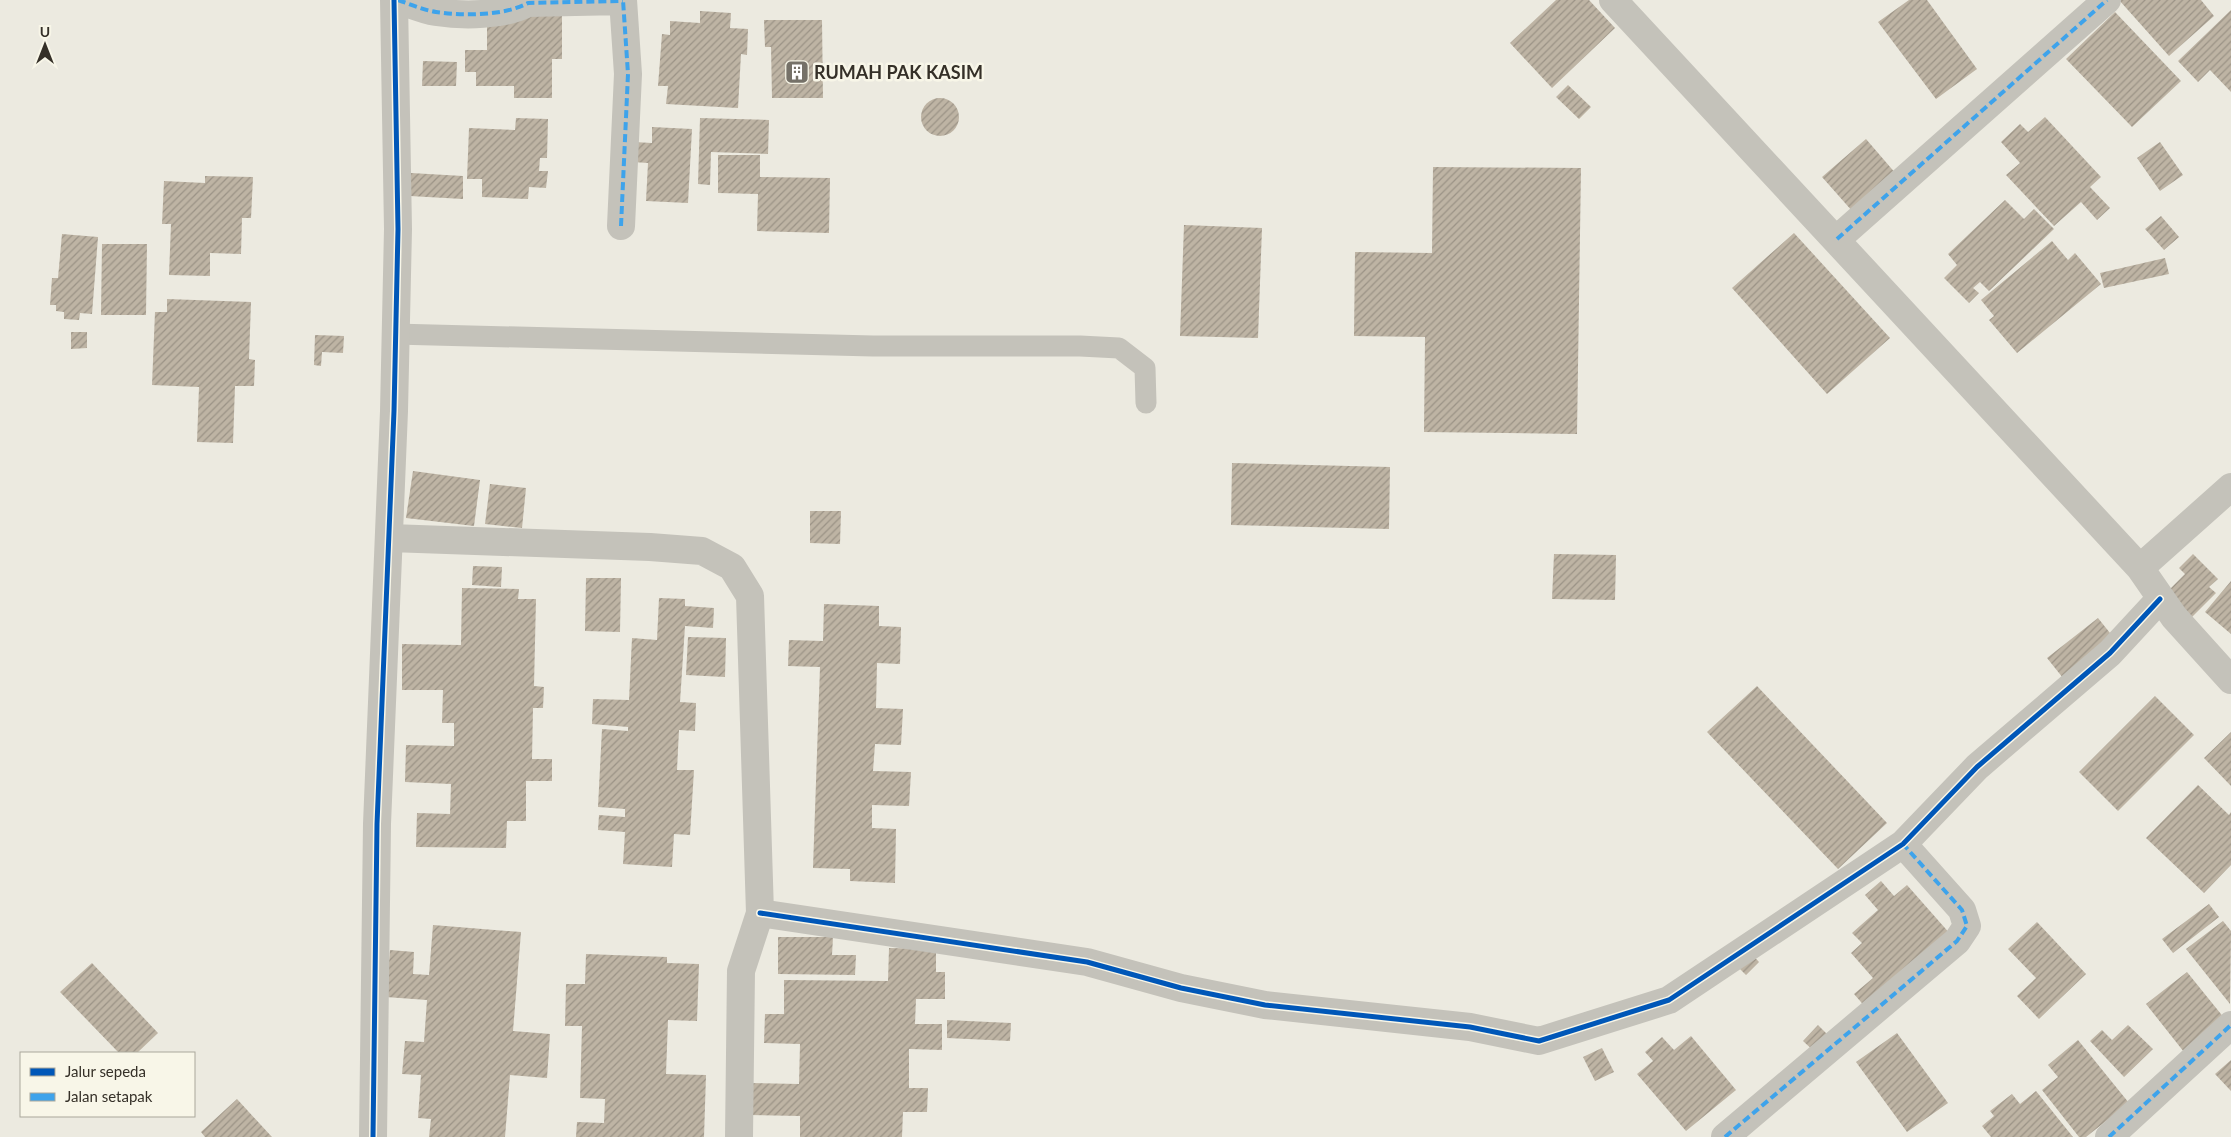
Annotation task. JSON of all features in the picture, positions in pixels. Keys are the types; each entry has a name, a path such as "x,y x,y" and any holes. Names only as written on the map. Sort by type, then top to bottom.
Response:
{"street":[{"path":"373,1137 377,824 390,538 398,229 396,0 435,12 475,13 517,8 528,3 623,0 628,74 621,226"},
{"path":"1613,0 1837,239 2140,568 2174,617 2231,680"},
{"path":"1837,239 2107,0"},
{"path":"2140,568 2231,487"},
{"path":"390,538 702,551 732,567 750,596 760,913 741,971 739,1137"},
{"path":"760,913 1087,962 1181,988 1265,1006 1470,1027 1539,1041 1669,1000 1903,844 1977,767 2110,653 2160,599"},
{"path":"1725,1137 1957,941 1967,926 1962,910 1903,844"},
{"path":"2109,1137 2231,1025"}],"lane":[{"path":"394,334 873,346 1080,346 1119,348 1145,368 1146,403"}],"building":[{"path":"1556,0 1589,0 1615,28 1552,88 1510,43"},
{"path":"1909,0 1927,0 1977,69 1936,99 1878,22"},
{"path":"2119,0 2201,0 2214,16 2169,56"},
{"path":"2231,10 2231,92 2210,70 2198,82 2178,61"},
{"path":"700,11 731,13 730,28 748,29 747,55 741,54 738,108 666,104 668,86 658,86 662,34 670,35 670,21 700,23"},
{"path":"2115,12 2181,81 2132,127 2066,59"},
{"path":"517,14 562,14 562,59 552,59 552,98 514,98 514,86 476,86 476,72 465,72 465,50 487,50 487,19"},
{"name":"RUMAH PAK KASIM","path":"764,20 822,20 823,98 772,98 771,47 765,47"},
{"path":"423,61 457,62 456,86 422,86"},
{"path":"1568,85 1591,107 1579,119 1556,97"},
{"path":"940,98 947,99 953,104 958,110 958,124 953,130 947,135 940,136 933,135 927,130 922,124 921,117 922,110 927,104 933,99"},
{"path":"2045,117 2101,177 2090,187 2110,208 2097,220 2081,202 2054,226 2006,175 2020,163 2001,142 2020,124 2028,132"},
{"path":"516,118 548,119 547,158 540,158 539,171 548,171 546,188 529,187 528,199 482,197 482,179 467,179 469,128 515,130"},
{"path":"700,118 769,120 768,154 711,152 710,185 698,184"},
{"path":"652,127 692,129 688,203 646,201 648,163 633,162 634,142 652,143"},
{"path":"1866,139 1897,175 1853,212 1822,177"},
{"path":"2160,142 2183,175 2160,191 2137,158"},
{"path":"718,155 760,155 760,177 830,178 829,233 757,231 758,194 718,193"},
{"path":"1433,167 1581,168 1577,434 1424,432 1425,337 1354,336 1355,252 1432,253"},
{"path":"411,173 463,176 463,199 410,196"},
{"path":"205,176 253,177 251,218 242,218 241,254 210,253 210,276 169,275 171,224 162,224 164,181 205,183"},
{"path":"2005,200 2024,219 2034,209 2054,229 1989,291 1980,282 1973,288 1979,293 1969,303 1944,278 1957,265 1948,254"},
{"path":"2161,216 2179,237 2164,250 2145,229"},
{"path":"1184,225 1262,228 1258,338 1180,336"},
{"path":"1794,233 1890,338 1827,394 1732,288"},
{"path":"62,234 98,237 92,314 80,313 79,320 64,319 64,312 56,311 56,305 50,305 52,278 58,278"},
{"path":"2052,241 2068,260 2075,253 2101,284 2017,353 1989,320 1994,316 1981,300"},
{"path":"102,244 147,244 146,315 101,315"},
{"path":"2165,258 2169,274 2104,288 2100,273"},
{"path":"167,299 251,302 249,359 255,360 254,386 235,386 233,443 197,442 199,387 152,385 155,312 167,312"},
{"path":"71,332 87,332 87,348 71,349"},
{"path":"315,335 344,336 343,353 322,352 321,366 314,365"},
{"path":"1232,463 1390,467 1389,529 1231,525"},
{"path":"413,471 480,480 474,526 406,518"},
{"path":"490,484 526,488 522,528 485,524"},
{"path":"810,511 841,511 840,544 810,543"},
{"path":"1554,554 1616,555 1615,600 1552,599"},
{"path":"2193,554 2218,579 2209,587 2216,593 2189,620 2164,595 2185,574 2179,568"},
{"path":"473,566 502,567 501,587 472,585"},
{"path":"586,578 621,578 620,632 585,631"},
{"path":"2231,581 2231,634 2205,612"},
{"path":"462,588 519,589 518,599 536,599 534,686 544,687 543,708 533,708 532,759 552,759 552,781 526,781 526,821 507,821 506,848 416,847 417,813 450,814 451,784 405,782 406,745 454,746 454,723 442,723 443,690 402,690 402,644 461,645"},
{"path":"659,598 685,599 685,606 714,608 713,628 685,626 680,702 696,703 695,731 679,730 677,770 694,770 690,835 674,834 672,867 623,864 625,832 598,830 599,815 625,817 625,809 598,807 602,729 628,731 628,727 592,724 593,699 629,700 632,638 657,640"},
{"path":"824,604 879,606 879,626 901,627 900,664 877,663 876,708 903,709 901,745 875,744 873,771 911,772 909,806 872,805 872,828 896,829 895,883 850,881 850,869 813,868 820,667 788,666 789,640 823,641"},
{"path":"2098,618 2114,638 2063,678 2047,658"},
{"path":"688,637 726,638 725,677 686,675"},
{"path":"1757,686 1887,823 1838,869 1707,732"},
{"path":"2155,696 2194,735 2118,811 2079,772"},
{"path":"2231,732 2231,786 2204,758"},
{"path":"2198,785 2229,815 2231,812 2231,865 2204,893 2146,838"},
{"path":"1881,881 1894,896 1907,885 1952,936 1867,1009 1854,994 1873,978 1851,953 1862,943 1852,933 1878,910 1865,895"},
{"path":"2209,904 2219,917 2173,953 2162,939"},
{"path":"2223,921 2231,931 2230,1004 2186,949"},
{"path":"2037,922 2086,974 2039,1019 2017,996 2036,978 2008,949"},
{"path":"433,925 521,932 513,1031 550,1034 547,1078 510,1075 505,1137 429,1137 431,1119 418,1118 421,1075 402,1074 405,1041 424,1042 427,1000 386,997 390,950 414,952 413,974 429,975"},
{"path":"778,937 833,937 832,955 856,955 855,975 778,974"},
{"path":"889,948 936,949 936,972 945,972 945,999 916,999 915,1024 942,1024 942,1050 909,1049 909,1088 928,1088 927,1112 903,1112 902,1137 800,1137 800,1116 746,1115 747,1083 799,1084 800,1044 764,1043 765,1014 784,1014 784,980 888,981"},
{"path":"1749,951 1759,962 1746,975 1735,964"},
{"path":"586,954 667,957 667,963 699,964 697,1021 668,1020 666,1074 706,1075 704,1137 576,1137 577,1122 604,1123 605,1099 580,1098 582,1026 565,1026 566,984 585,984"},
{"path":"92,963 158,1033 138,1052 118,1052 60,992"},
{"path":"2187,972 2225,1019 2184,1052 2146,1004"},
{"path":"947,1020 1011,1023 1010,1041 947,1038"},
{"path":"1818,1025 1832,1039 1817,1054 1803,1041"},
{"path":"2128,1025 2153,1049 2124,1077 2090,1041 2102,1030 2112,1040"},
{"path":"1897,1033 1948,1103 1907,1132 1856,1062"},
{"path":"1691,1036 1736,1090 1686,1131 1637,1074 1653,1061 1645,1052 1662,1037 1674,1050"},
{"path":"2078,1040 2129,1103 2086,1137 2079,1137 2042,1090 2058,1077 2048,1065"},
{"path":"1602,1048 1614,1072 1595,1081 1583,1057"},
{"path":"2231,1060 2231,1091 2215,1074"},
{"path":"2036,1091 2073,1137 1991,1137 1982,1126 1994,1116 1990,1111 2012,1094 2020,1104"},
{"path":"237,1099 272,1137 205,1137 201,1132"}],"marked path":[{"path":"398,0 431,11 471,14 495,13 528,3 623,1"},
{"path":"621,226 628,74 623,0"},
{"path":"1837,239 2107,0"},
{"path":"1725,1137 1957,941 1967,926 1962,910 1903,844"},
{"path":"2109,1137 2231,1025"}],"cycle path":[{"path":"373,1137 377,824 394,411 398,229 394,0"},
{"path":"760,913 1087,962 1181,988 1265,1005 1470,1027 1539,1041 1669,1000 1903,844 1977,767 2110,653 2160,599"}],"place":[{"name":"RUMAH PAK KASIM","path":"797,72"}]}
